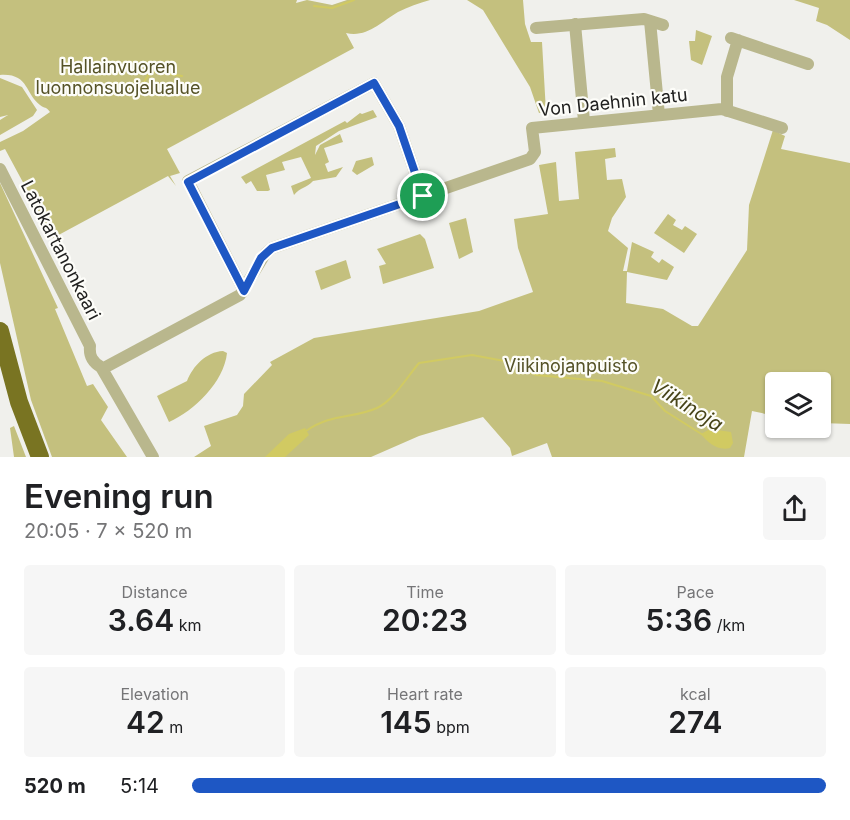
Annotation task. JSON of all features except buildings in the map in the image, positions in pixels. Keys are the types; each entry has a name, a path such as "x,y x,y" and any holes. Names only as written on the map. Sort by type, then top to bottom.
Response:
{"highway":[{"path":"0,331 19,402 40,457"}],"street":[{"path":"536,28 644,19 663,25"},
{"path":"650,21 659,115"},
{"path":"575,24 584,121"},
{"path":"728,111 727,77 734,39 808,64"},
{"path":"102,368 244,291 188,181 374,83 399,126 423,196"},
{"name":"Von Daehnin katu","path":"244,291 261,258 272,248 530,159 535,152 532,128 584,121 728,111 782,128"},
{"name":"Latokartanonkaari","path":"0,170 90,346 92,358 102,368 153,457"}],"green space":[{"name":"Hallainvuoren luonnonsuojelualue","path":"0,0 297,0 296,3 307,0 332,5 347,0 430,0 398,12 367,31 346,33 354,48 167,149 180,173 170,176 176,186 168,176 53,238 5,149 0,151 0,142 23,131 50,112 35,100 25,85 16,77 0,75"},
{"path":"467,0 523,0 525,24 531,42 542,42 546,112 539,113 530,87 483,10"},
{"path":"794,0 850,0 850,40 827,25 816,21 819,8"},
{"path":"696,30 712,36 702,65 691,60 689,41 695,41"},
{"path":"0,78 22,87 37,110 33,116 0,135 0,120 8,115 0,117"},
{"path":"373,110 377,117 339,131 316,146 315,155 320,145 340,134 343,142 324,148 329,162 325,164 328,172 343,167 336,177 313,181 294,195 291,186 311,178 301,157 282,162 285,170 266,175 270,190 268,191 257,191 251,181 246,184 241,177 345,121 347,123 360,113"},
{"name":"Viikinojanpuisto","path":"773,130 785,136 781,149 850,163 850,424 831,423 831,372 765,372 765,414 752,411 744,457 552,457 547,443 512,456 510,448 483,417 419,436 371,457 194,457 211,446 204,426 237,415 243,406 244,394 272,365 270,362 314,338 479,311 533,292 518,248 514,219 548,214 539,165 556,162 559,201 579,199 575,152 615,148 616,157 605,159 607,180 622,179 626,197 612,218 608,231 628,248 623,271 627,271 632,242 654,252 651,257 659,263 662,259 674,267 667,280 627,272 626,303 663,309 692,326 698,326 747,250 749,205"},
{"path":"372,157 374,165 357,175 352,171 356,161"},
{"path":"0,183 58,308 55,309 87,386 93,384 108,407 101,420 127,457 52,457 31,400 0,263"},
{"path":"668,214 676,220 673,225 682,230 685,226 697,234 684,253 654,233"},
{"path":"466,218 473,252 459,259 449,223"},
{"path":"420,234 425,239 434,268 383,284 379,266 386,264 377,249"},
{"path":"346,260 351,278 321,290 315,271"},
{"path":"223,351 227,353 225,364 214,385 198,403 169,422 157,396 187,381 193,370 206,357"},
{"path":"14,426 26,457 14,457 10,428"}],"shaded area":[{"path":"305,428 309,435 285,457 265,457 289,434"},
{"path":"710,429 731,432 733,443 730,448 714,446 701,434"}],"waterway":[{"path":"314,6 332,8 354,0"},
{"path":"142,85 151,71 182,76"},
{"name":"Viikinoja","path":"306,431 325,421 377,408 395,394 419,363 472,355 510,362 536,375 602,381 651,396 665,411 703,435"}],"route":[{"path":"375,83 399,126 423,196 272,248 261,258 244,291 188,182 375,83"}]}
